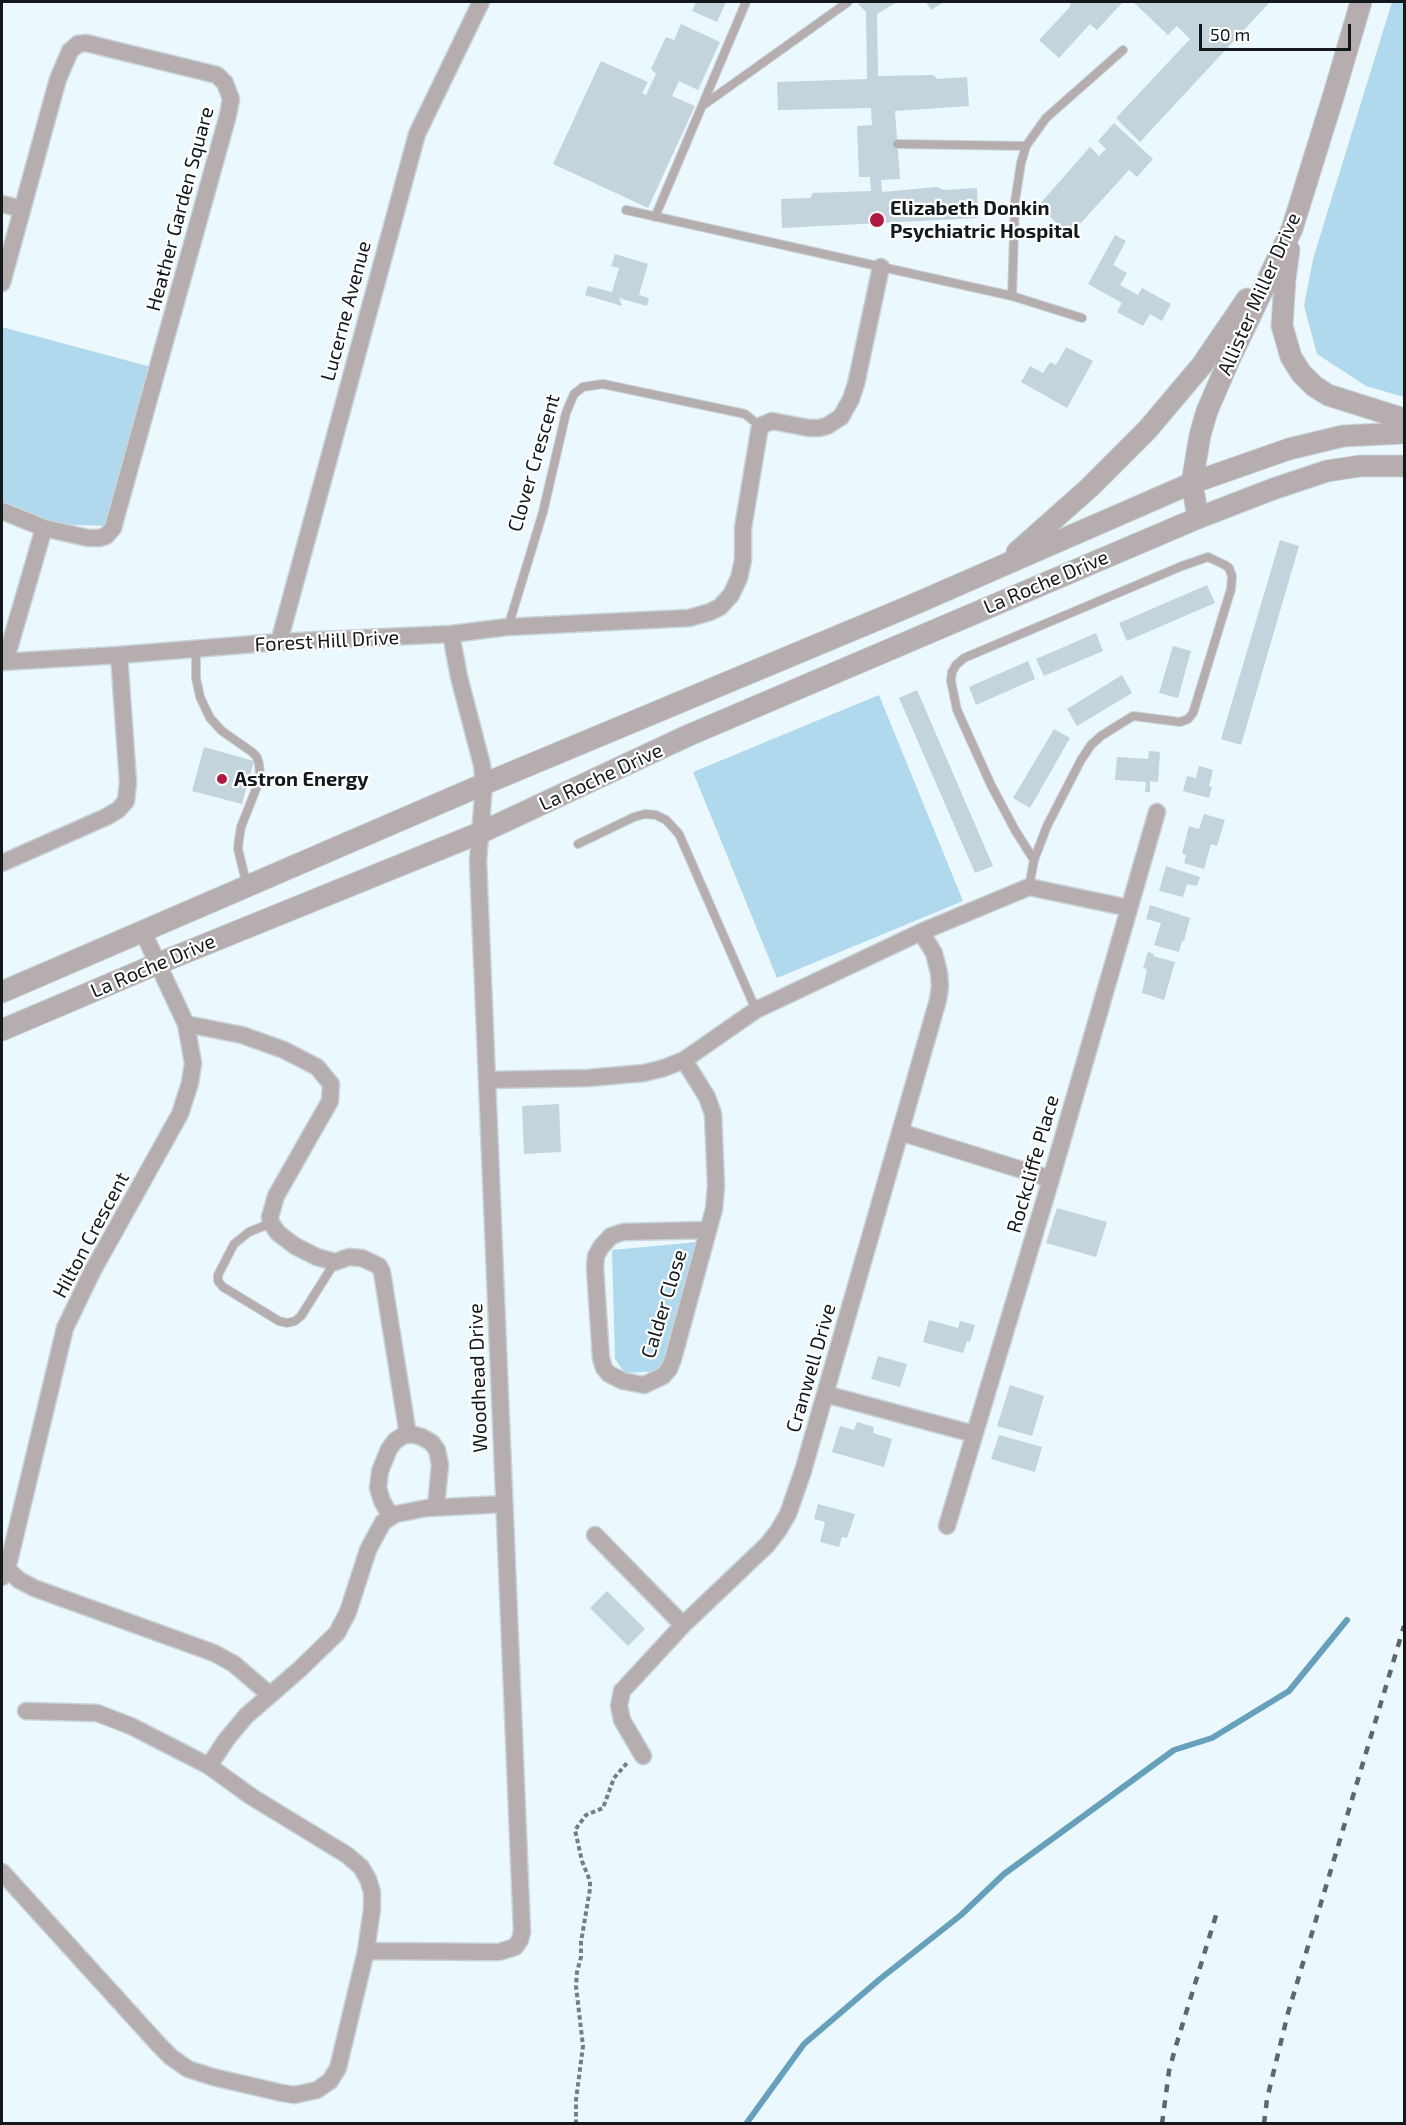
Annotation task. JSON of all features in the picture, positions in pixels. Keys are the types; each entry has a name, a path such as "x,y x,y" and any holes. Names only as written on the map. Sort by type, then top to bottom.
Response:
{"street":[{"name":"Lucerne Avenue","path":"279,642 417,134 481,2"},
{"name":"Allister Miller Drive","path":"1198,519 1192,483 1200,435 1207,411 1289,234 1361,2"},
{"name":"Heather Garden Square","path":"2,283 58,79 70,51 78,44 86,43 217,75 225,83 231,99 228,115 113,528 106,536 88,538 44,528 2,511"},
{"path":"2,204 22,209"},
{"path":"1289,234 1282,326 1291,357 1301,373 1314,386 1328,395 1404,419"},
{"path":"1003,564 1089,489 1148,429 1202,365 1289,234"},
{"path":"482,832 484,784 482,765 459,677 451,634 507,627 689,618 720,607 739,578 743,560 743,528 760,426 772,421 809,428 827,426 841,417 851,399 880,267"},
{"path":"1192,483 1289,450 1343,436 1404,433"},
{"path":"1198,519 1327,471 1360,466 1404,466"},
{"name":"La Roche Drive","path":"2,992 484,784 910,606 1192,483"},
{"name":"La Roche Drive","path":"2,1030 157,964 482,832 687,736 1198,519"},
{"path":"3,662 44,528"},
{"name":"Forest Hill Drive","path":"3,662 119,656 279,642 451,634"},
{"path":"2,862 106,817 118,810 126,801 128,783 119,656"},
{"name":"Rockcliffe Place","path":"947,1526 1051,1179 1157,812"},
{"name":"Woodhead Drive","path":"366,1951 493,1953 506,1951 515,1947 520,1940 522,1923 486,1080 478,861 482,832"},
{"path":"486,1080 588,1078 644,1073 664,1068 684,1060 756,1010 921,932 1029,887 1129,908"},
{"name":"Hilton Crescent","path":"4,1573 65,1328 92,1272 180,1114 190,1083 193,1063 186,1024 143,932"},
{"name":"Cranwell Drive","path":"641,1752 622,1720 619,1706 622,1691 683,1625 767,1545 778,1532 788,1514 825,1394 938,1000 939,973 934,953 921,932"},
{"path":"186,1024 242,1035 284,1050 316,1067 331,1083 330,1101 276,1196 270,1217 271,1223 278,1233 295,1246 316,1257 335,1262 349,1257 362,1258 379,1266 382,1272 408,1435"},
{"name":"Calder Close","path":"684,1060 707,1097 713,1114 716,1186 714,1209 674,1359 669,1369 663,1376 644,1385 623,1381 609,1374 601,1358 595,1268 596,1256 601,1247 611,1236 623,1232 708,1230"},
{"path":"900,1132 1051,1179"},
{"path":"825,1394 974,1434"},
{"path":"391,1517 378,1488 380,1471 395,1441 408,1435 422,1437 432,1443 437,1450 440,1465 436,1507"},
{"path":"209,1766 226,1740 246,1716 337,1633 348,1612 375,1534 383,1522 410,1511 436,1507 504,1504"},
{"path":"595,1535 683,1625"},
{"path":"4,1573 34,1588 214,1653 234,1664 270,1695"},
{"path":"2,1872 171,2057 188,2069 213,2077 294,2094 317,2090 330,2081 338,2068 366,1951 372,1909 372,1892 361,1867 347,1855 252,1797 209,1766 131,1726 97,1713 26,1711"}],"lane":[{"path":"655,217 746,2"},
{"path":"704,104 848,2"},
{"path":"1012,296 1015,201 1026,146 1046,118 1123,50"},
{"path":"897,144 1026,146"},
{"path":"626,210 1012,296 1082,318"},
{"name":"Clover Crescent","path":"507,627 543,512 566,413 574,394 582,387 603,384 744,414 760,426"},
{"path":"1029,887 1034,860 1056,807 1081,760 1101,736 1133,716 1180,722 1188,719 1193,713 1231,589 1232,576 1225,565 1208,557 1190,563 964,658 956,665 951,681 957,710 1015,830 1034,860"},
{"path":"196,649 196,678 210,718 222,731 252,752 259,764 260,774 241,827 238,849 248,887"},
{"path":"578,844 645,814 656,815 666,820 679,834 756,1010"},
{"path":"271,1223 249,1232 234,1244 218,1275 218,1281 223,1287 279,1321 287,1323 301,1316 335,1262"}],"path":[{"path":"576,2124 576,2100 583,2046 576,1979 581,1957 580,1942 591,1889 575,1830 586,1815 603,1808 614,1778 641,1752"}],"shaded area":[{"path":"1392,2 1404,2 1404,397 1366,386 1317,354 1304,306 1313,259"},
{"path":"2,327 155,368 108,526 46,524 2,503"},
{"path":"879,695 963,901 777,978 693,772"},
{"path":"697,1242 661,1371 625,1373 615,1359 612,1250"}],"building":[{"path":"696,2 726,2 717,22 692,11"},
{"path":"897,2 877,14 878,76 933,75 937,79 967,77 969,106 895,111 900,179 881,180 882,192 937,187 944,190 977,188 978,218 782,228 781,199 810,198 813,193 871,191 870,177 859,177 857,126 872,125 871,108 778,110 777,82 867,79 866,12 858,4"},
{"path":"926,2 944,2 931,10"},
{"path":"1071,2 1123,2 1097,30 1090,24 1059,58 1039,40 1069,8"},
{"path":"1133,2 1270,2 1140,142 1116,118 1190,39 1177,26 1168,35"},
{"path":"681,24 720,42 698,90 679,81 672,96 695,106 648,208 553,164 601,61 648,82 642,93 646,95 656,74 651,69 666,37 674,40"},
{"path":"1114,123 1153,159 1137,177 1129,170 1070,235 1038,206 1090,147 1099,156 1106,149 1098,141"},
{"path":"1115,235 1126,241 1113,265 1127,273 1120,285 1138,295 1142,288 1171,304 1162,321 1150,314 1143,326 1117,312 1122,303 1088,284"},
{"path":"615,254 648,264 639,295 649,298 647,306 619,298 622,306 585,295 588,286 612,292 619,268 611,266"},
{"path":"1066,347 1093,361 1067,408 1021,382 1030,366 1043,373 1050,362 1056,365"},
{"path":"1280,540 1299,546 1241,745 1221,739"},
{"path":"1207,585 1215,603 1127,641 1119,623"},
{"path":"1096,633 1103,651 1044,676 1036,659"},
{"path":"1173,646 1191,651 1178,698 1159,693"},
{"path":"1028,661 1035,679 976,705 969,687"},
{"path":"1122,675 1132,693 1077,726 1067,709"},
{"path":"917,690 993,866 975,873 899,698"},
{"path":"1054,729 1070,738 1030,808 1013,798"},
{"path":"204,747 254,761 242,804 192,791"},
{"path":"1149,751 1160,752 1158,782 1150,781 1150,792 1145,792 1146,782 1115,780 1117,757 1148,759"},
{"path":"1199,766 1213,770 1209,798 1183,791 1187,776 1196,778"},
{"path":"1204,814 1225,820 1217,846 1211,844 1204,869 1184,863 1186,855 1182,853 1189,826 1199,829"},
{"path":"1166,866 1200,877 1197,886 1187,884 1183,897 1159,891"},
{"path":"1150,905 1190,918 1179,952 1154,945 1161,923 1146,919"},
{"path":"1148,952 1154,954 1153,956 1175,962 1164,1000 1142,993 1147,969 1143,968"},
{"path":"559,1104 561,1152 524,1154 522,1106"},
{"path":"1057,1208 1107,1222 1096,1257 1046,1243"},
{"path":"929,1320 958,1328 960,1321 975,1325 970,1342 967,1341 963,1353 923,1342"},
{"path":"878,1356 907,1364 900,1387 871,1379"},
{"path":"1010,1385 1044,1396 1032,1436 997,1426"},
{"path":"857,1422 874,1427 873,1433 892,1439 884,1467 832,1452 840,1426 854,1430"},
{"path":"999,1435 1042,1447 1035,1472 991,1459"},
{"path":"818,1504 855,1514 847,1538 842,1537 839,1547 820,1542 825,1522 814,1519"},
{"path":"607,1591 645,1629 628,1646 590,1608"}],"waterway":[{"path":"746,2124 804,2044 880,1979 961,1915 1004,1874 1174,1750 1212,1738 1289,1691 1347,1620"}],"railway":[{"path":"1264,2124 1267,2099 1288,2013 1404,1626"},
{"path":"1162,2124 1169,2071 1217,1912"}],"place":[{"name":"Elizabeth Donkin Psychiatric Hospital","path":"877,220"},
{"name":"Astron Energy","path":"222,779"}]}
